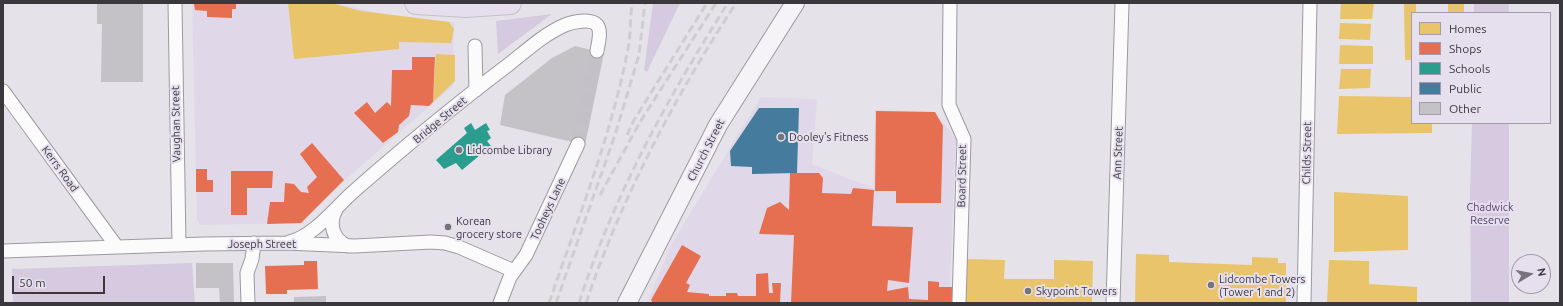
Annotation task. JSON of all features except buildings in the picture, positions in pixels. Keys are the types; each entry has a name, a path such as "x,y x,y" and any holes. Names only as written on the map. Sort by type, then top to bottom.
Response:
{"highway":[{"path":"416,3 466,6 510,3"}],"main road":[{"name":"Church Street","path":"627,303 718,125 795,3"}],"street":[{"name":"Vaughan Street","path":"175,3 179,245"},
{"name":"Board Street","path":"950,3 949,105 964,139 959,303"},
{"name":"Ann Street","path":"1113,303 1122,3"},
{"name":"Childs Street","path":"1304,303 1310,3"},
{"name":"Bridge Street","path":"286,243 304,237 352,193 476,90 550,33 566,24 590,22 598,26 599,32 597,51"},
{"path":"475,46 476,90"},
{"name":"Kerrs Road","path":"3,91 117,247"},
{"name":"Tooheys Lane","path":"500,303 514,271 526,255 578,144"},
{"path":"338,207 332,218 332,226 337,237 348,246"},
{"name":"Joseph Street","path":"3,252 254,243 348,246 431,242 445,243 514,271"},
{"path":"248,303 248,273 254,243"}],"shaded area":[{"path":"192,3 334,3 403,18 454,22 453,86 328,195 301,223 200,225 197,220"},
{"path":"761,97 817,99 812,164 873,188 875,110 935,112 956,139 949,303 647,303 672,243"}],"green space":[{"path":"653,3 680,3 647,72 644,70"},
{"path":"1474,3 1509,3 1509,12 1474,12"},
{"path":"552,14 498,54 496,21"},
{"name":"Chadwick Reserve","path":"1472,124 1509,124 1509,303 1471,303 1470,193"},
{"path":"192,263 195,303 13,303 12,269"}],"tunnel":[{"path":"578,144 597,51"}],"railway":[{"path":"549,303 592,180 612,117 628,48 632,3"},
{"path":"556,303 615,135 639,55 645,3"},
{"path":"627,135 634,120 707,3"},
{"path":"600,195 640,122 716,3"},
{"path":"579,303 608,225 625,186 663,111 728,3"},
{"path":"586,303 600,263 633,186 671,111 736,3"}],"place":[{"name":"Dooley's Fitness","path":"781,137"},
{"name":"Lidcombe Library","path":"459,150"},
{"name":"Korean grocery store","path":"448,227"},
{"name":"Lidcombe Towers (Tower 1 and 2)","path":"1211,285"},
{"name":"Skypoint Towers","path":"1028,291"}]}
